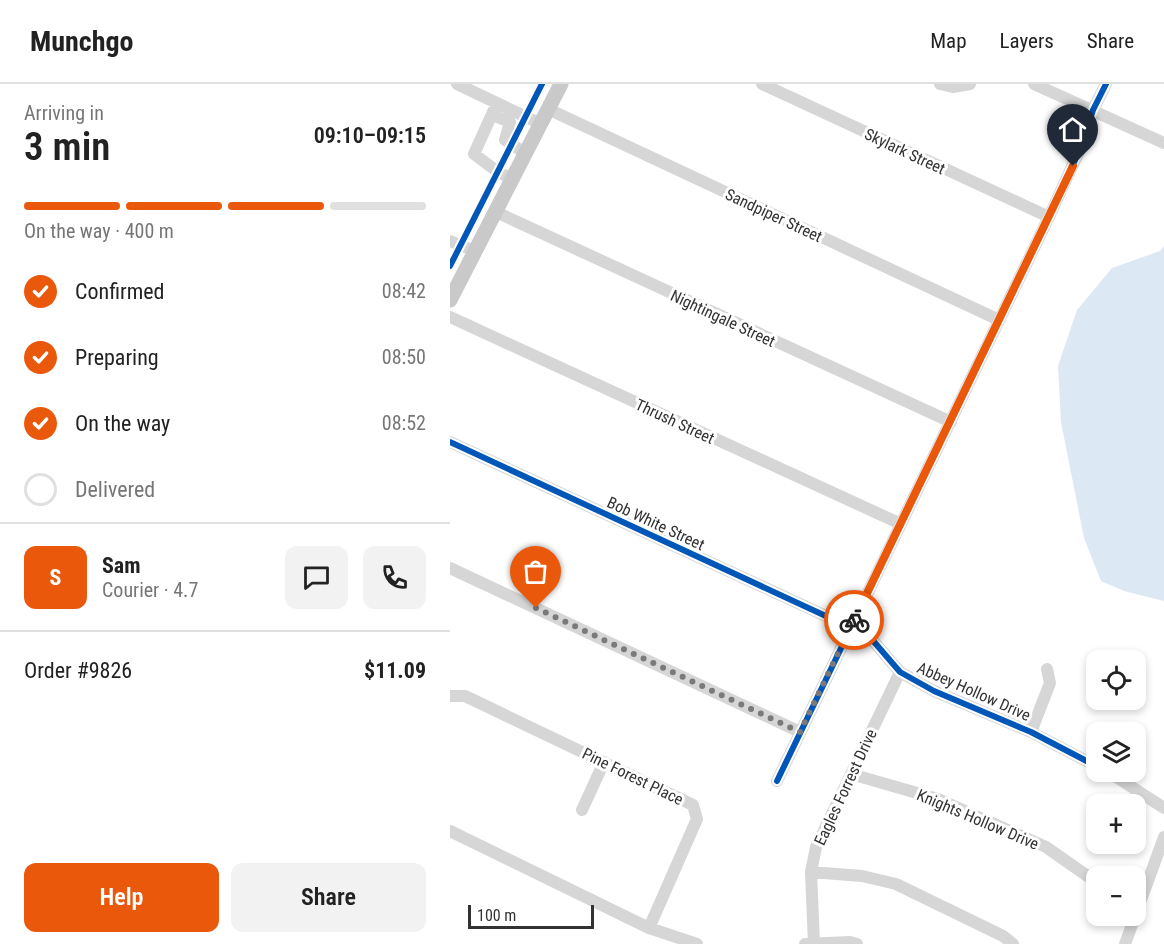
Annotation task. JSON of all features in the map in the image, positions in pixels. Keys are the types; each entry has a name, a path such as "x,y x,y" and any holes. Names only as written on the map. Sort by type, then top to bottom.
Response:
{"main road":[{"path":"450,300 561,84"}],"street":[{"path":"456,84 510,122 505,140 525,153"},
{"name":"Skylark Street","path":"762,84 1049,217"},
{"path":"940,84 953,87 970,84"},
{"path":"1034,84 1164,143"},
{"path":"777,781 1049,217 1106,84"},
{"path":"494,109 541,124"},
{"path":"494,109 474,153 498,172 512,179"},
{"name":"Sandpiper Street","path":"548,109 999,320"},
{"name":"Nightingale Street","path":"496,212 951,422"},
{"path":"450,241 475,251"},
{"name":"Thrush Street","path":"450,316 901,524"},
{"name":"Bob White Street","path":"450,442 850,628"},
{"path":"450,568 800,732"},
{"name":"Abbey Hollow Drive","path":"850,628 870,636 900,672 934,690 1031,732 1086,761"},
{"path":"1031,732 1050,683 1047,669"},
{"name":"Eagles Forrest Drive","path":"811,944 811,872 816,847 900,672"},
{"name":"Pine Forest Place","path":"450,696 465,696 693,805 697,819 650,928"},
{"path":"582,810 604,762"},
{"name":"Knights Hollow Drive","path":"851,774 938,799 1046,847 1086,875"},
{"path":"1124,782 1164,808"},
{"path":"450,831 650,928 697,944"},
{"path":"1146,886 1164,837"},
{"path":"811,872 862,876 896,884 1003,936 1013,944"},
{"path":"1125,944 1131,926"},
{"path":"811,944 857,944"}],"shaded area":[{"path":"1164,246 1164,601 1124,591 1101,581 1084,538 1061,422 1058,366 1077,310 1112,268 1160,251"}],"cycle path":[{"path":"450,266 542,84"},
{"path":"777,781 1049,217 1106,84"},
{"path":"450,442 869,636 900,672 934,691 1031,732 1086,761"}],"way so far":[{"path":"536,608 800,732 854,620"}],"route":[{"path":"854,620 1073,166"}]}
